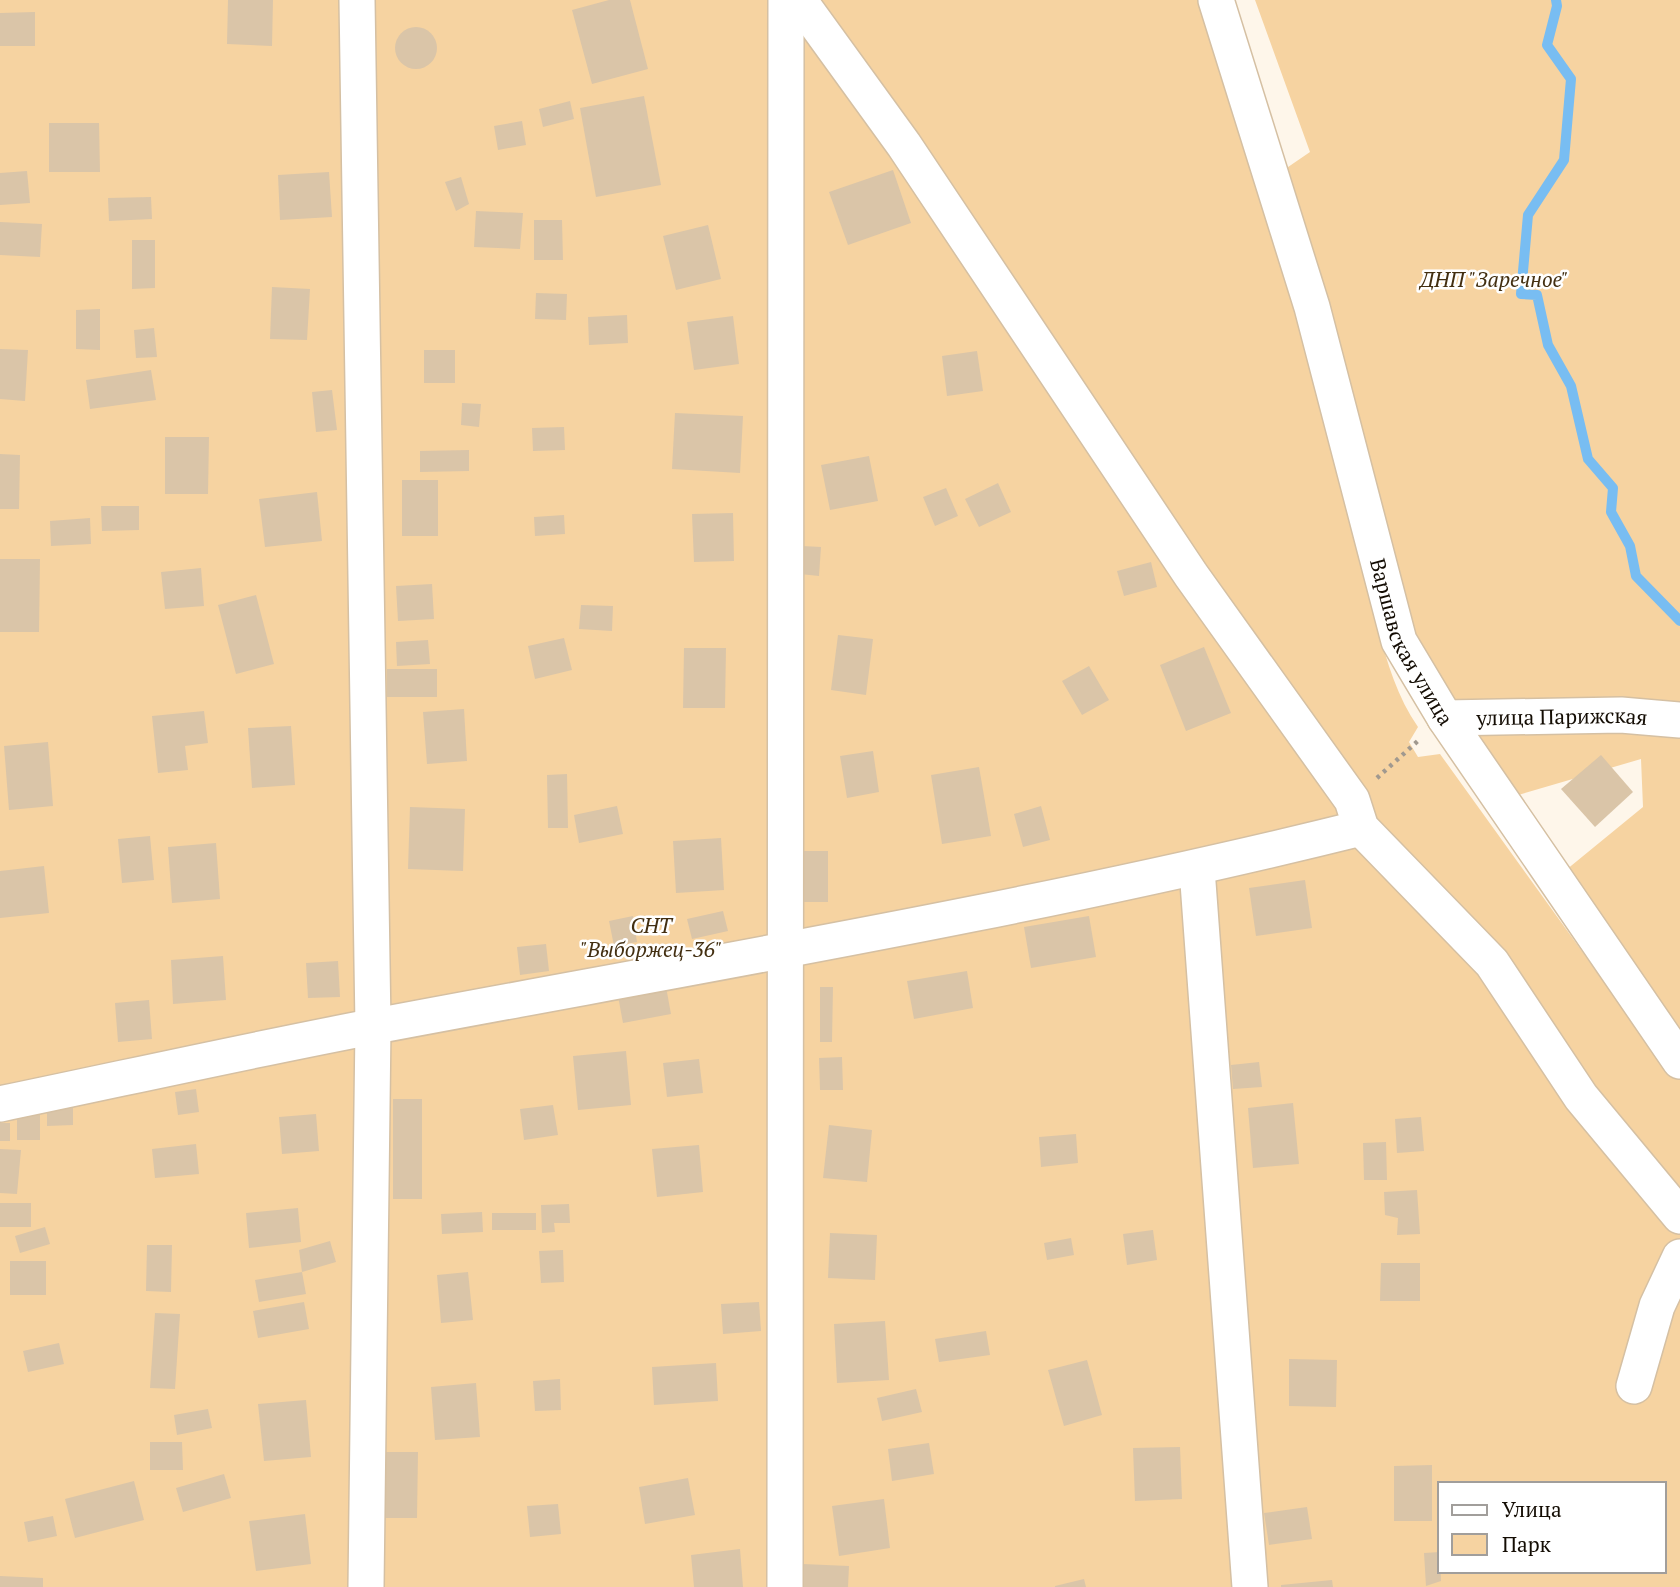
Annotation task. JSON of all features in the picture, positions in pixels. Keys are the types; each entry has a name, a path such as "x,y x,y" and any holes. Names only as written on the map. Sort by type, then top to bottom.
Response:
{"street":[{"path":"357,0 373,1027 366,1587"},
{"path":"785,1587 783,952 786,0"},
{"path":"799,0 904,145 1191,575 1357,814 1492,963 1581,1097 1680,1216"},
{"name":"Варшавская улица","path":"1216,0 1312,307 1399,640 1444,718 1680,1061"},
{"name":"улица Парижская","path":"1444,718 1621,715 1680,720"},
{"path":"0,1104 373,1027 783,952 1196,869 1357,814"},
{"path":"1196,869 1250,1587"},
{"path":"1634,1386 1657,1306 1680,1257"}],"path":[{"path":"1357,814 1444,718"}],"green space":[{"name":"СНТ \"Выборжец-36\"","path":"0,0 1204,0 1263,194 1336,455 1361,546 1385,654 1394,680 1418,727 1409,742 1418,757 1440,754 1597,972 1613,965 1555,879 1643,807 1641,759 1501,800 1432,697 1272,178 1310,152 1255,0 1680,0 1680,1587 0,1587"}],"building":[{"path":"228,0 273,0 272,46 227,44"},
{"path":"609,0 630,0 648,69 592,84 572,10"},
{"path":"35,12 35,46 0,46 0,13"},
{"path":"416,27 431,33 437,48 431,63 416,69 401,63 395,48 401,33"},
{"path":"644,96 661,185 596,197 580,108"},
{"path":"570,101 574,119 543,127 539,109"},
{"path":"522,121 526,145 498,150 494,126"},
{"path":"49,123 99,123 100,172 49,172"},
{"path":"893,170 911,223 848,245 829,192"},
{"path":"27,171 30,203 0,205 0,173"},
{"path":"329,172 332,217 280,220 278,175"},
{"path":"461,177 469,204 456,211 445,182"},
{"path":"151,197 152,219 109,221 108,198"},
{"path":"476,211 523,213 520,249 474,247"},
{"path":"534,220 562,220 563,260 534,260"},
{"path":"0,222 42,224 40,257 0,255"},
{"path":"708,225 721,279 676,290 663,236"},
{"path":"132,240 155,240 155,288 132,289"},
{"path":"272,287 310,289 307,340 270,339"},
{"path":"536,293 567,294 566,320 535,319"},
{"path":"100,309 100,350 76,349 76,310"},
{"path":"627,315 628,343 589,345 588,317"},
{"path":"733,316 739,364 694,370 687,322"},
{"path":"154,328 157,357 136,358 134,330"},
{"path":"0,349 28,350 25,401 0,399"},
{"path":"424,350 455,350 455,383 424,383"},
{"path":"977,351 983,391 947,396 942,356"},
{"path":"151,370 156,400 90,409 86,380"},
{"path":"332,390 337,430 316,432 312,392"},
{"path":"462,403 481,404 479,427 461,425"},
{"path":"675,413 743,416 740,473 672,469"},
{"path":"564,427 565,450 533,451 532,428"},
{"path":"165,437 209,437 208,494 165,494"},
{"path":"469,450 469,471 420,472 420,451"},
{"path":"0,454 20,455 19,509 0,509"},
{"path":"869,456 878,501 830,510 821,465"},
{"path":"402,480 438,480 438,536 402,536"},
{"path":"998,483 1011,512 979,527 965,499"},
{"path":"946,488 958,516 935,526 923,497"},
{"path":"317,492 322,541 265,547 259,499"},
{"path":"101,506 139,506 139,530 102,531"},
{"path":"733,513 734,561 694,562 692,514"},
{"path":"564,515 565,534 535,536 534,517"},
{"path":"90,518 91,544 51,546 50,521"},
{"path":"802,546 821,547 819,576 800,574"},
{"path":"0,559 40,559 39,632 0,632"},
{"path":"1151,562 1157,587 1124,596 1117,571"},
{"path":"201,568 204,606 165,609 161,572"},
{"path":"432,584 434,619 398,621 396,586"},
{"path":"256,595 274,664 236,674 218,605"},
{"path":"581,605 613,606 612,631 579,629"},
{"path":"838,635 873,639 866,695 831,690"},
{"path":"564,638 572,670 535,679 528,646"},
{"path":"428,640 430,664 397,666 396,642"},
{"path":"1204,647 1231,713 1186,731 1160,665"},
{"path":"684,648 726,648 725,708 683,708"},
{"path":"1089,666 1109,700 1082,715 1062,681"},
{"path":"387,669 437,669 437,697 387,697"},
{"path":"464,709 467,761 427,764 423,712"},
{"path":"204,711 208,743 185,746 188,770 158,773 152,716"},
{"path":"291,726 295,785 252,788 248,728"},
{"path":"48,742 53,806 9,810 4,746"},
{"path":"873,751 879,792 847,798 840,756"},
{"path":"1601,755 1633,792 1595,827 1561,789"},
{"path":"979,767 991,836 942,844 931,775"},
{"path":"567,774 568,828 548,828 547,775"},
{"path":"617,806 623,834 579,843 574,815"},
{"path":"1041,806 1050,840 1023,847 1014,814"},
{"path":"410,807 465,809 463,871 408,869"},
{"path":"150,836 154,880 122,883 118,839"},
{"path":"721,838 724,890 676,893 673,841"},
{"path":"216,843 220,899 172,903 168,847"},
{"path":"799,851 828,851 828,902 799,902"},
{"path":"44,866 49,913 0,918 0,871"},
{"path":"1305,880 1312,928 1256,936 1249,888"},
{"path":"723,911 728,931 692,939 687,919"},
{"path":"633,916 637,942 614,946 609,921"},
{"path":"1089,916 1096,957 1031,968 1024,927"},
{"path":"546,944 549,971 520,975 517,947"},
{"path":"223,956 226,1000 173,1004 171,960"},
{"path":"338,961 340,997 308,998 306,963"},
{"path":"967,971 973,1008 914,1019 907,981"},
{"path":"666,987 671,1014 623,1023 618,996"},
{"path":"820,987 833,987 832,1042 820,1042"},
{"path":"149,1000 152,1039 118,1042 115,1003"},
{"path":"626,1051 631,1105 578,1110 573,1056"},
{"path":"842,1057 843,1090 820,1090 819,1058"},
{"path":"699,1059 703,1093 667,1097 663,1063"},
{"path":"1259,1062 1262,1087 1233,1089 1231,1065"},
{"path":"196,1089 199,1112 178,1115 175,1092"},
{"path":"393,1099 422,1099 422,1199 393,1199"},
{"path":"1293,1103 1299,1164 1253,1168 1248,1108"},
{"path":"553,1105 558,1135 524,1140 520,1109"},
{"path":"73,1108 73,1125 47,1126 47,1109"},
{"path":"316,1114 319,1151 282,1154 279,1117"},
{"path":"40,1115 40,1140 17,1140 17,1116"},
{"path":"1421,1117 1424,1151 1397,1153 1395,1119"},
{"path":"0,1123 10,1123 10,1141 0,1141"},
{"path":"829,1125 872,1130 867,1182 823,1178"},
{"path":"1076,1134 1078,1163 1041,1167 1039,1137"},
{"path":"1386,1142 1387,1180 1364,1180 1363,1143"},
{"path":"196,1144 199,1174 155,1178 152,1149"},
{"path":"699,1145 703,1192 657,1197 652,1149"},
{"path":"0,1149 21,1150 17,1194 0,1193"},
{"path":"1417,1190 1420,1234 1397,1235 1398,1218 1385,1215 1384,1192"},
{"path":"0,1203 31,1203 31,1227 0,1227"},
{"path":"569,1204 570,1223 554,1223 555,1232 542,1233 541,1205"},
{"path":"298,1208 301,1242 249,1248 246,1213"},
{"path":"482,1212 483,1232 442,1234 441,1214"},
{"path":"492,1213 536,1213 536,1230 492,1230"},
{"path":"45,1227 50,1244 20,1253 15,1236"},
{"path":"1153,1230 1157,1260 1127,1265 1123,1234"},
{"path":"830,1233 877,1235 875,1280 828,1278"},
{"path":"1071,1238 1074,1255 1047,1260 1044,1243"},
{"path":"330,1241 336,1262 302,1272 299,1250"},
{"path":"147,1245 172,1245 171,1292 146,1291"},
{"path":"563,1250 564,1282 541,1283 539,1251"},
{"path":"10,1261 46,1261 46,1295 10,1295"},
{"path":"1381,1263 1420,1263 1420,1301 1380,1301"},
{"path":"302,1272 306,1294 259,1302 255,1280"},
{"path":"468,1272 473,1320 441,1323 437,1275"},
{"path":"304,1302 309,1329 258,1338 253,1311"},
{"path":"759,1302 761,1331 723,1334 721,1304"},
{"path":"155,1313 180,1314 175,1389 150,1388"},
{"path":"885,1321 889,1380 837,1383 834,1324"},
{"path":"986,1331 990,1355 939,1362 935,1339"},
{"path":"59,1343 64,1364 28,1372 23,1351"},
{"path":"1289,1359 1337,1360 1336,1407 1289,1406"},
{"path":"1087,1360 1102,1415 1064,1426 1048,1370"},
{"path":"716,1363 718,1401 654,1405 652,1367"},
{"path":"560,1379 561,1410 535,1411 533,1381"},
{"path":"476,1383 480,1437 435,1440 431,1387"},
{"path":"916,1389 922,1412 882,1421 877,1398"},
{"path":"306,1400 311,1457 264,1461 258,1404"},
{"path":"208,1409 212,1428 177,1435 174,1415"},
{"path":"150,1442 182,1442 183,1470 150,1470"},
{"path":"929,1443 934,1474 892,1481 888,1449"},
{"path":"1180,1447 1182,1499 1135,1501 1133,1448"},
{"path":"385,1452 418,1452 417,1518 385,1518"},
{"path":"1432,1465 1432,1521 1394,1521 1394,1466"},
{"path":"224,1474 231,1498 183,1512 176,1488"},
{"path":"688,1478 695,1515 645,1524 639,1487"},
{"path":"134,1481 144,1520 75,1538 65,1499"},
{"path":"884,1499 890,1548 839,1556 832,1506"},
{"path":"558,1504 561,1534 530,1537 527,1506"},
{"path":"1307,1507 1312,1539 1269,1545 1264,1513"},
{"path":"305,1514 311,1564 256,1571 249,1521"},
{"path":"53,1516 57,1536 28,1542 24,1522"},
{"path":"740,1549 743,1587 694,1587 691,1555"},
{"path":"1438,1552 1438,1573 1441,1573 1441,1581 1426,1586 1424,1553"},
{"path":"803,1564 849,1566 848,1587 802,1587"},
{"path":"0,1576 43,1578 43,1587 0,1587"},
{"path":"1084,1579 1086,1587 1055,1587 1055,1586"},
{"path":"1332,1580 1333,1587 1281,1587 1281,1585"}],"waterway":[{"path":"1556,0 1557,6 1547,45 1571,79 1564,160 1528,215 1521,294 1537,295 1548,345 1571,386 1588,459 1613,488 1611,512 1630,546 1636,576 1680,621"}],"park label":[{"name":"ДНП \"Заречное\"","path":"1494,279"}]}
